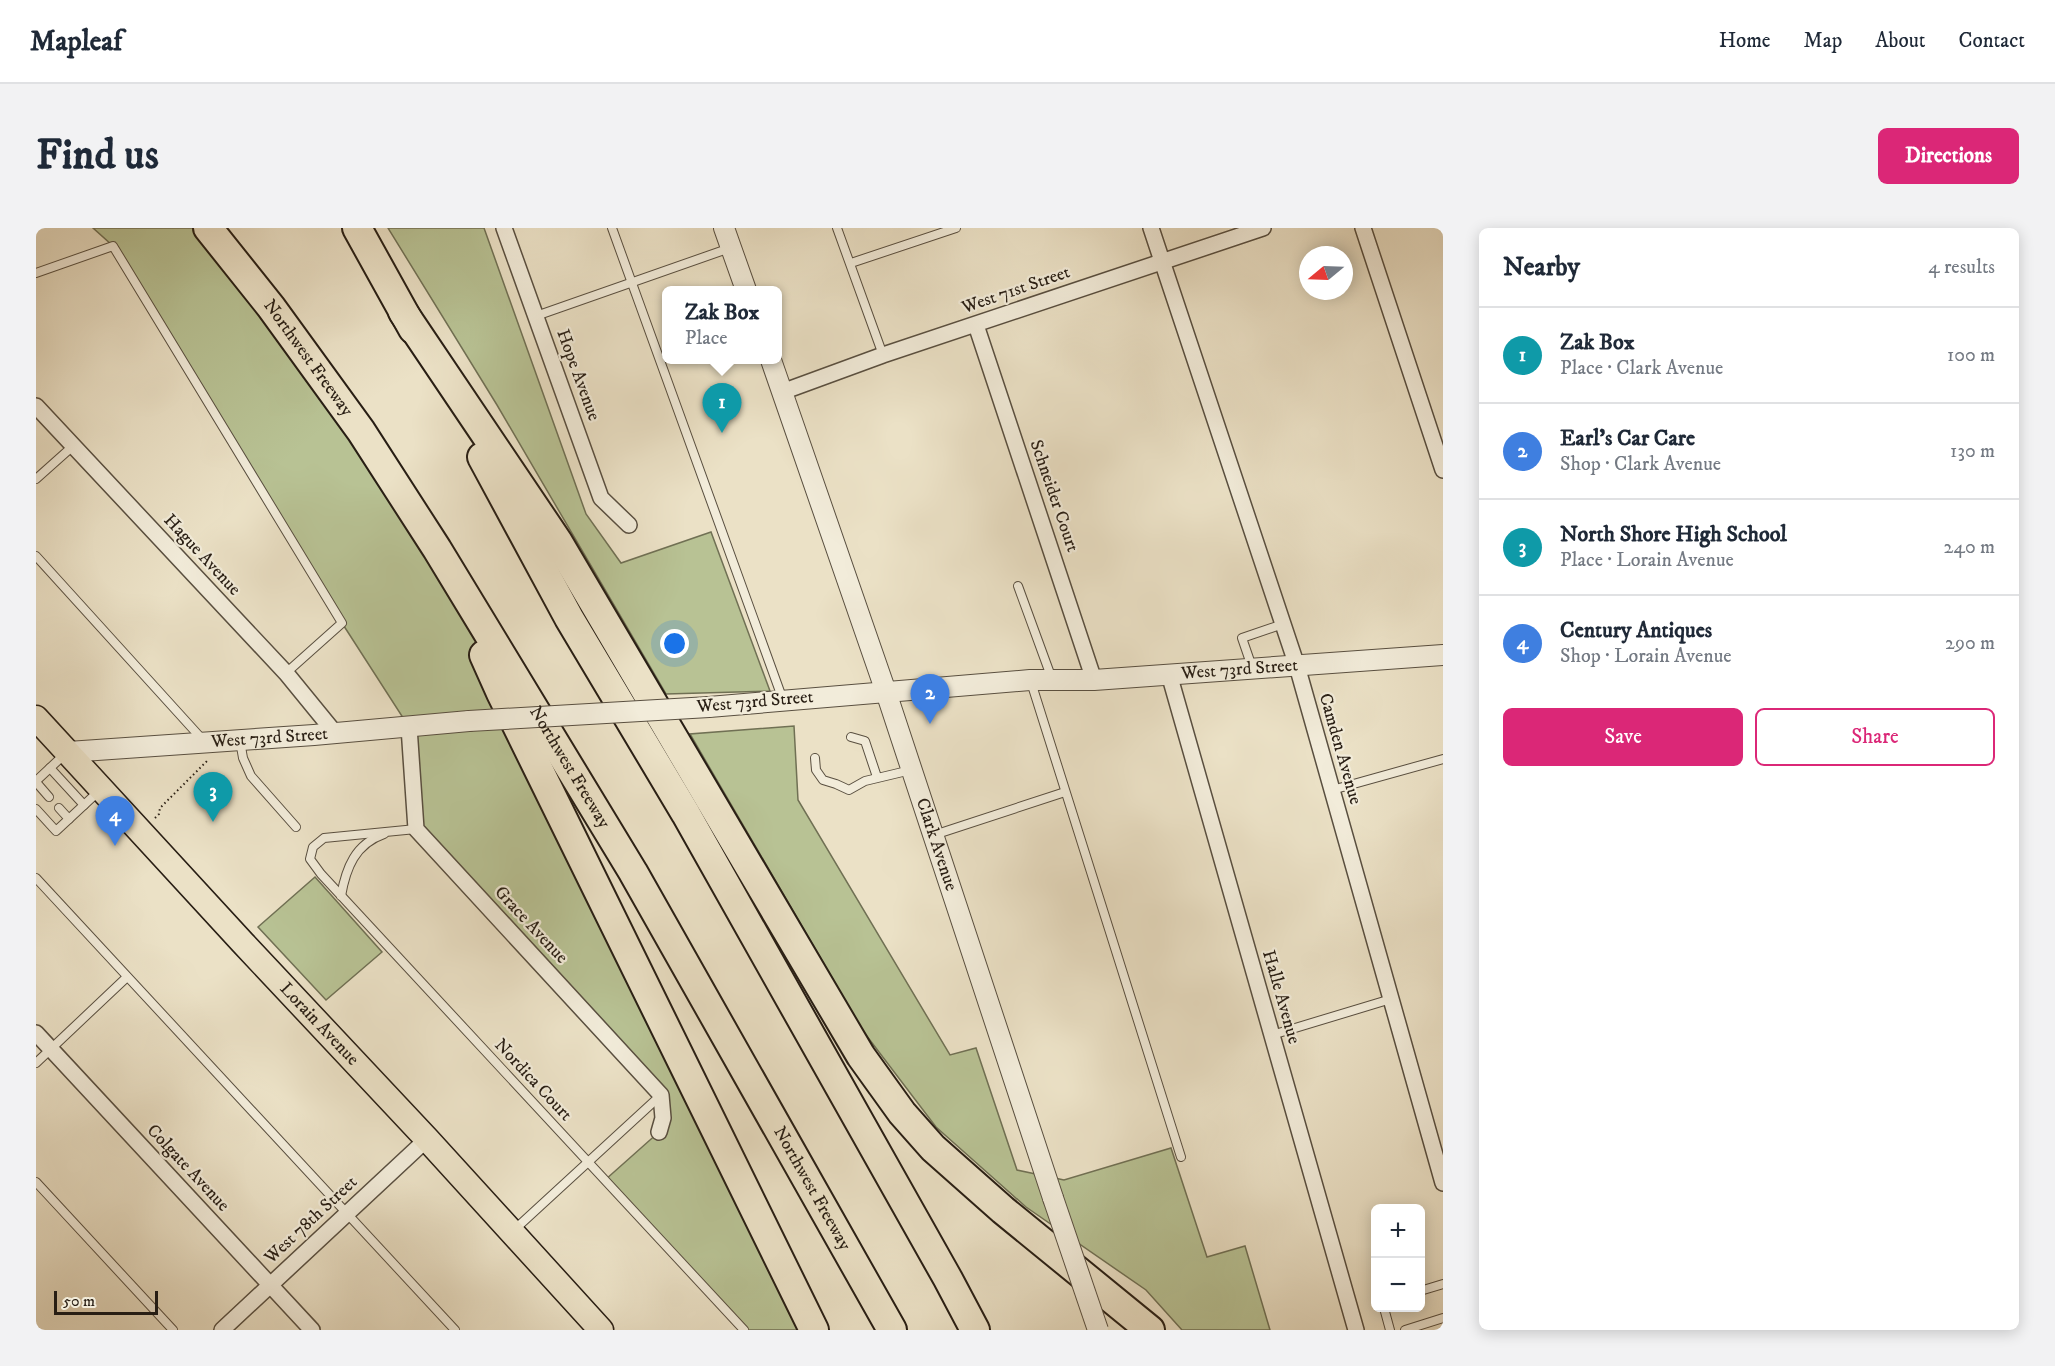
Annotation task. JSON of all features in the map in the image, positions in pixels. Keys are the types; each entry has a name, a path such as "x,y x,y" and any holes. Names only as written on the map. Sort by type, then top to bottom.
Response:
{"highway":[{"name":"Northwest Freeway","path":"208,228 271,307 361,431 437,549 633,872 892,1330"},
{"path":"357,228 569,618 686,814 975,1330"},
{"path":"403,312 558,542 855,1046 882,1086 933,1148 968,1180 1150,1330"},
{"path":"437,549 501,693 814,1330"}],"main road":[{"name":"Lorain Avenue","path":"40,728 68,752 602,1330"}],"street":[{"name":"Hope Avenue","path":"504,228 601,498 629,525"},
{"path":"724,228 744,286"},
{"name":"Camden Avenue","path":"1150,228 1297,666 1443,1183"},
{"name":"West 71st Street","path":"782,392 883,355 1263,228"},
{"path":"1363,228 1443,470"},
{"name":"Schneider Court","path":"976,325 1094,680"},
{"name":"Clark Avenue","path":"772,364 886,692 1098,1330"},
{"name":"Hague Avenue","path":"36,406 286,674 335,733"},
{"name":"West 73rd Street","path":"68,752 208,749 240,739 469,721 709,707 1030,680 1094,680 1443,655"},
{"name":"Halle Avenue","path":"1169,674 1356,1330"},
{"path":"409,727 416,829"},
{"name":"Grace Avenue","path":"416,829 661,1095"},
{"name":"Colgate Avenue","path":"36,1033 312,1330"},
{"path":"659,1132 663,1118 661,1095"},
{"name":"West 78th Street","path":"222,1330 427,1139"}],"lane":[{"path":"612,228 783,700"},
{"path":"837,228 883,355"},
{"path":"851,263 956,228"},
{"path":"36,273 113,246 342,623 286,674"},
{"path":"536,316 731,248"},
{"path":"36,479 73,446"},
{"path":"36,556 208,749"},
{"path":"1018,586 1052,680"},
{"path":"1252,669 1242,638 1283,624"},
{"path":"1030,680 1181,1157"},
{"path":"851,737 865,741 878,777"},
{"path":"240,739 243,758 251,776 296,827"},
{"path":"49,797 36,781 68,752"},
{"path":"815,758 816,771 823,780 849,790 865,781 912,770"},
{"path":"1331,790 1443,759"},
{"path":"50,768 84,805"},
{"path":"36,809 56,831 102,789"},
{"path":"934,835 1065,792"},
{"path":"59,808 69,819"},
{"path":"341,896 346,871 352,859 370,842 379,836 398,830 416,829"},
{"name":"Nordica Court","path":"398,830 324,838 313,847 310,855 312,863 744,1330"},
{"path":"36,878 455,1330"},
{"path":"36,1063 127,977"},
{"path":"1272,1035 1391,999"},
{"path":"511,1232 661,1095"},
{"path":"36,1182 173,1330"},
{"path":"1425,1290 1443,1285"},
{"path":"1385,1312 1390,1330"},
{"path":"1405,1330 1443,1318"}],"path":[{"path":"155,818 160,808 208,749"}],"green space":[{"path":"93,228 208,228 437,549 814,1330 744,1330 605,1180 659,1132 661,1095 416,829 409,727 342,623 113,246"},
{"path":"388,228 484,228 586,514 621,563 711,532 770,691 666,694 497,405"},
{"path":"794,726 798,800 950,1055 976,1048 1017,1170 1064,1180 1171,1148 1207,1257 1245,1246 1270,1330 1182,1330 1146,1290 1026,1207 936,1127 863,1031 690,734"},
{"path":"315,877 382,952 326,1000 258,927"}],"place":[{"name":"Zak Box","path":"722,433"},
{"name":"Earl's Car Care","path":"930,724"},
{"name":"North Shore High School","path":"213,822"},
{"name":"Century Antiques","path":"115,846"}]}
